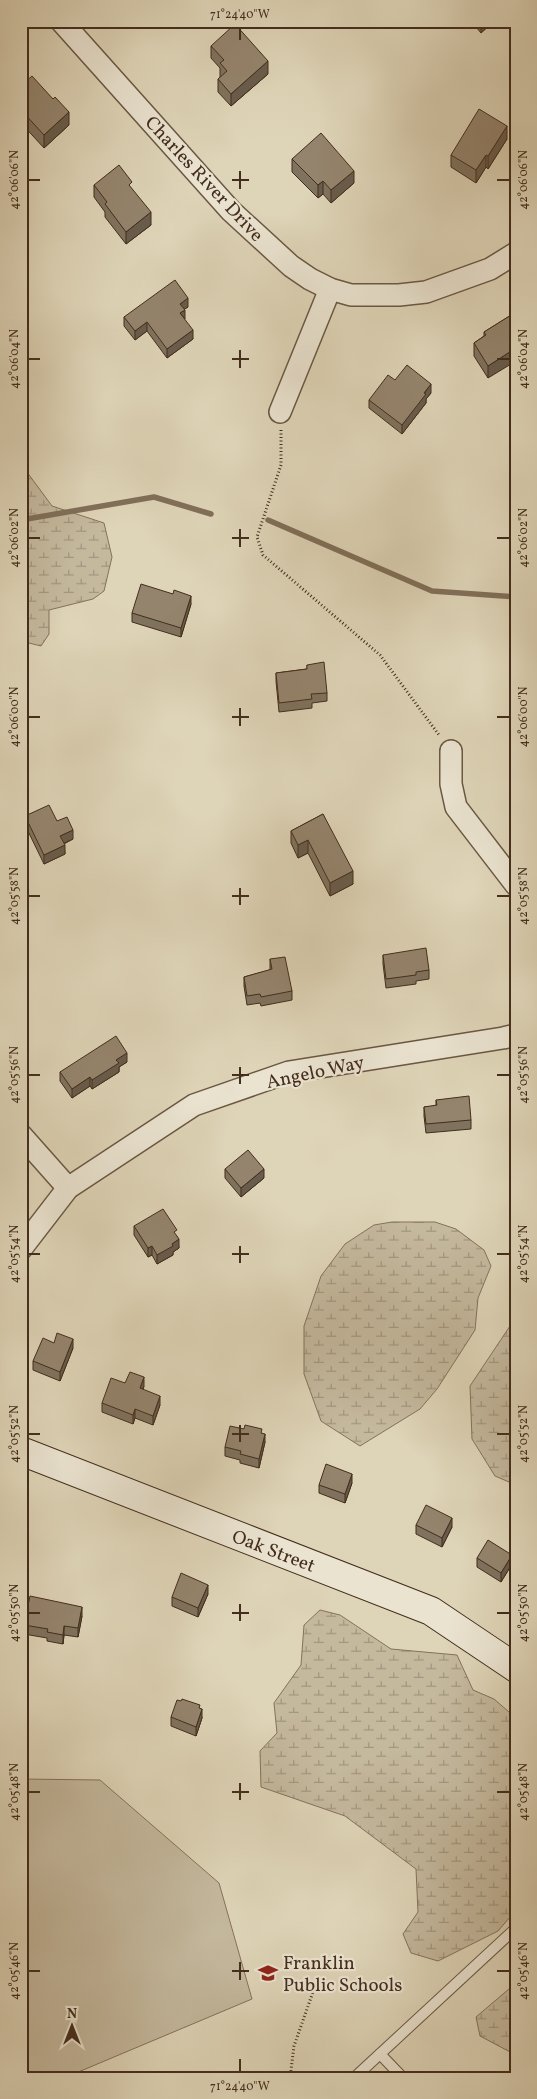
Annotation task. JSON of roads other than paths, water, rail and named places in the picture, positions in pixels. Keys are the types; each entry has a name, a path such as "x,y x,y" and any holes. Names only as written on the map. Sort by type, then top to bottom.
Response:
{"main road":[{"name":"Oak Street","path":"21,1451 431,1611 516,1668"}],"street":[{"name":"Charles River Drive","path":"61,21 231,211 291,266 330,288 351,295 399,295 426,292 490,269 516,253"},
{"path":"280,412 330,288"},
{"path":"451,751 451,784 456,807 516,886"},
{"name":"Angelo Way","path":"21,1249 68,1188 194,1105 289,1072 516,1035"},
{"path":"21,1136 68,1188"}],"lane":[{"path":"354,2078 516,1928"},
{"path":"380,2054 403,2078"}],"waterway":[{"path":"21,520 154,497 211,514"},
{"path":"268,520 432,591 516,597"}],"place":[{"name":"Franklin Public Schools","path":"268,1973"}]}
